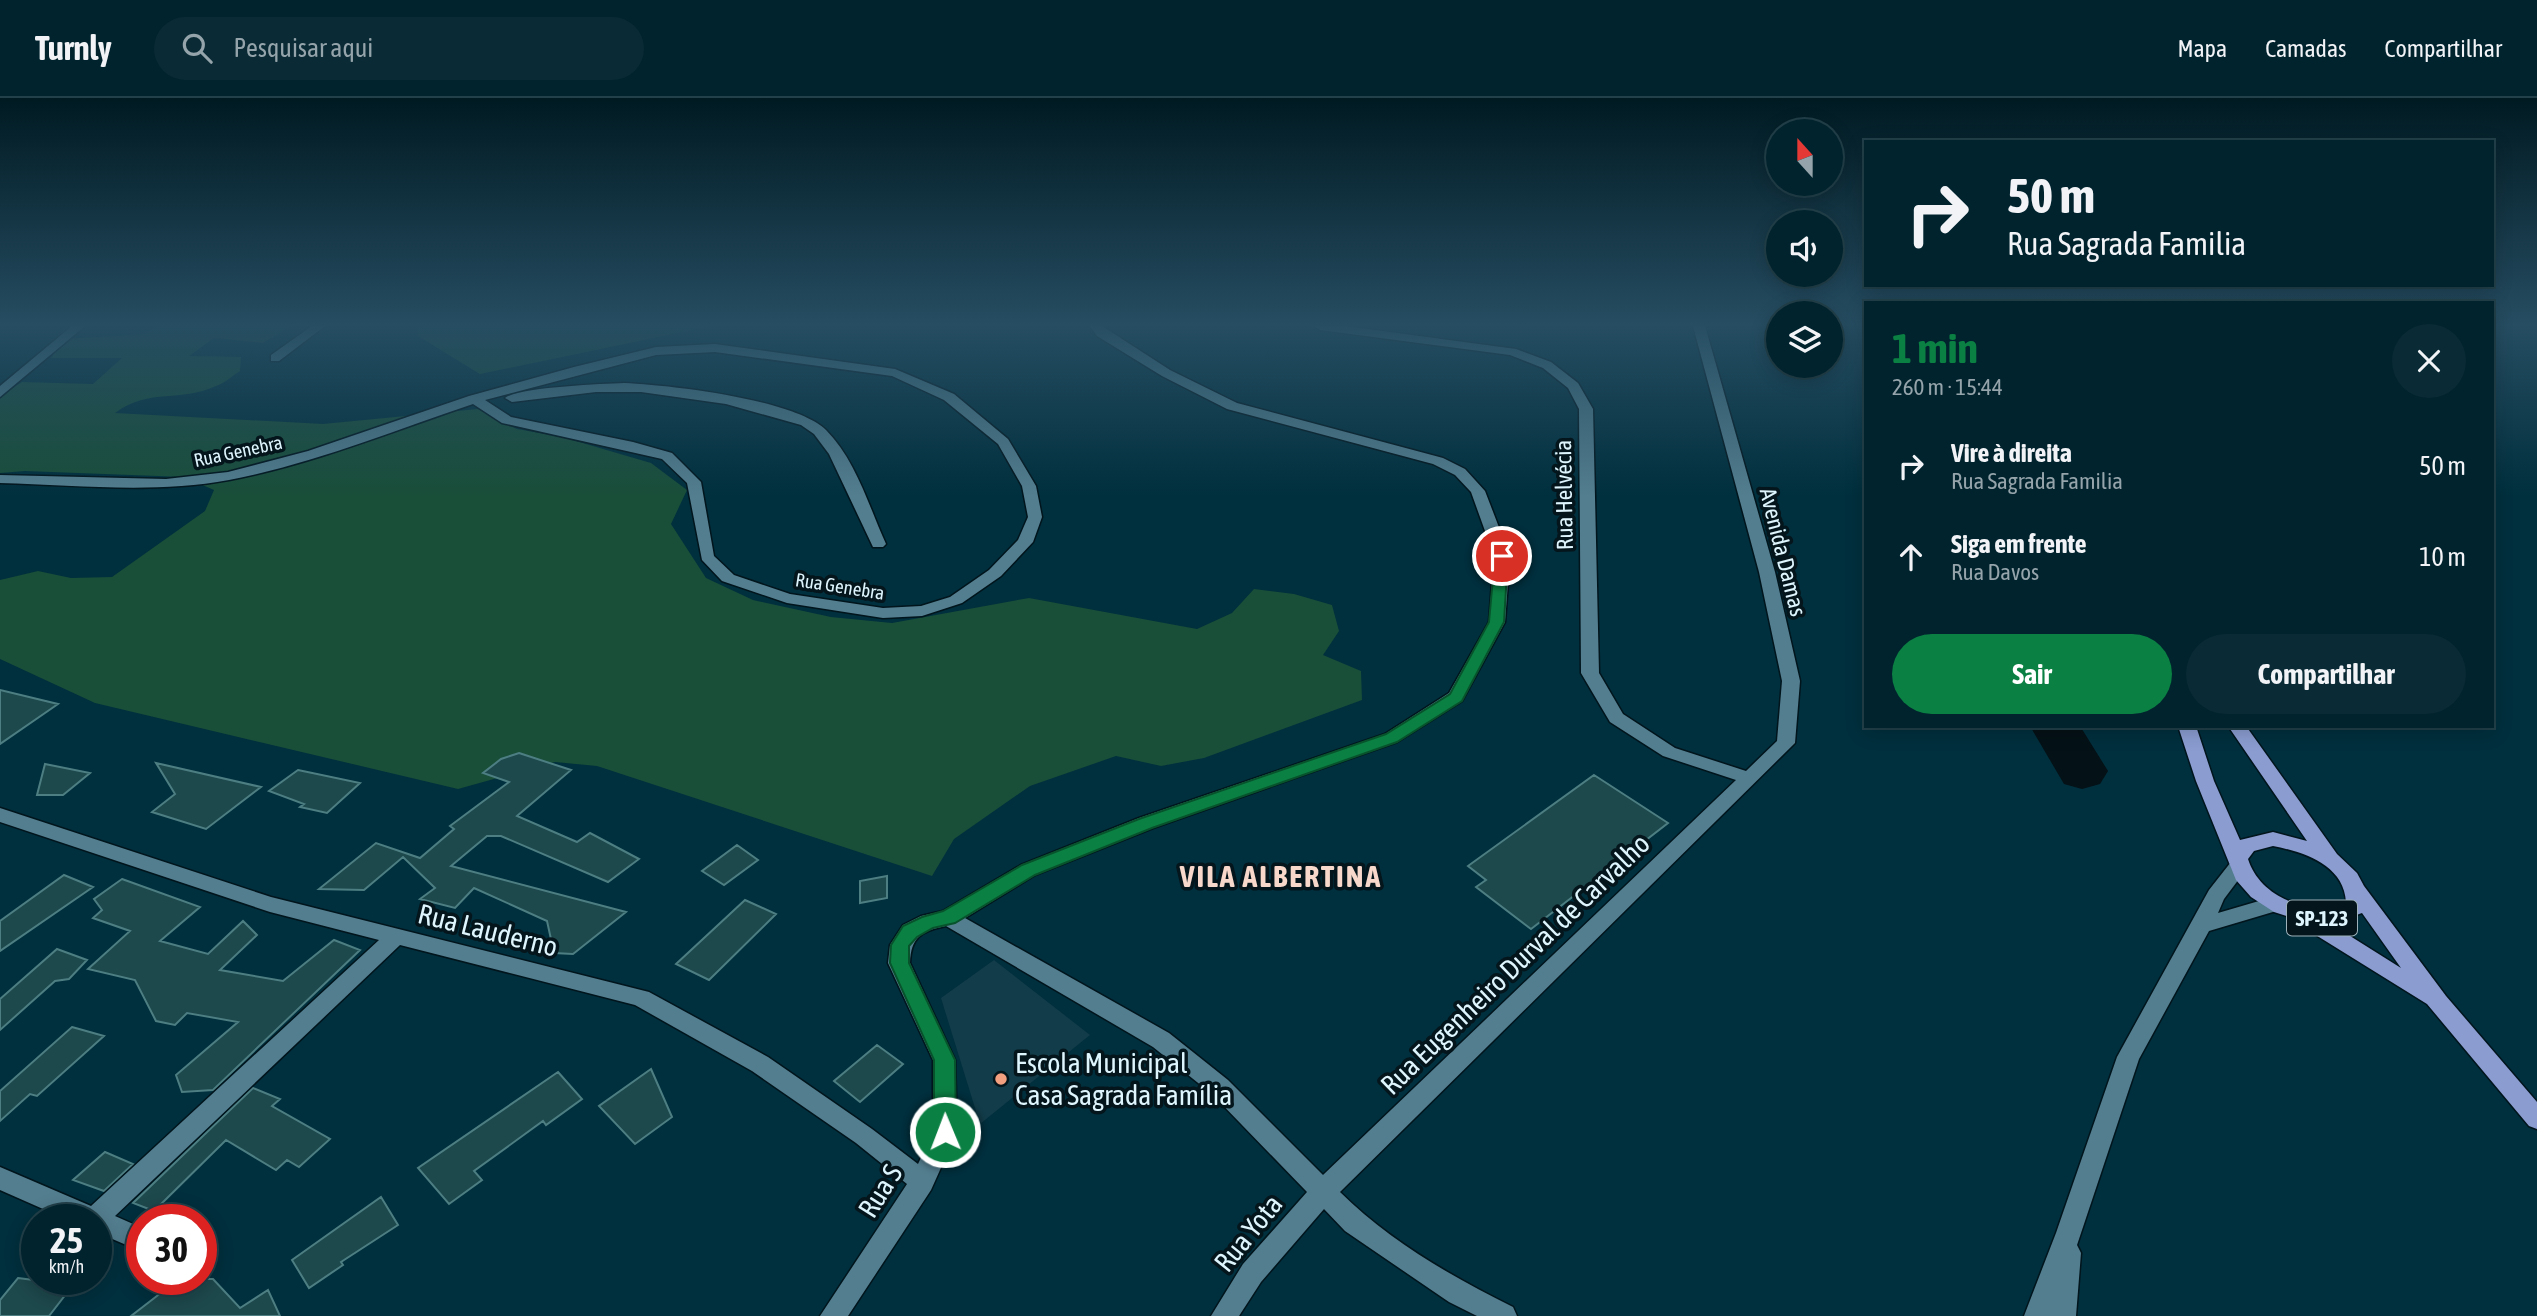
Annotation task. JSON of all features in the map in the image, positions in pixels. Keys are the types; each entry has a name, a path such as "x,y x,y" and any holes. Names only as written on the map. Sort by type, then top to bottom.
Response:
{"main road":[{"name":"SP-123","path":"2188,728 2205,781 2237,861 2251,886 2276,904 2299,914 2438,1002"},
{"name":"SP-123","path":"2238,728 2332,861"},
{"name":"SP-123","path":"2237,861 2244,845 2256,840 2273,839 2294,842 2332,861 2350,876 2358,892 2438,1002 2537,1119"},
{"name":"SP-123","path":"2299,914 2324,918 2345,916 2357,906 2358,892"}],"street":[{"name":"Rua Genebra","path":"0,479 166,483 228,476 313,454 537,383"},
{"name":"Rua Genebra","path":"478,401 507,420 633,446 667,456 694,482 707,557 728,578 787,598 883,613 922,611 956,600 995,573 1025,542 1035,516 1030,486 1003,442 949,397 917,383"},
{"path":"1186,383 1232,406 1438,461 1460,472 1478,491 1502,556 1497,622 1456,698 1391,738 1146,823 1028,870 948,918 1161,1040 1220,1087 1354,1223 1458,1293 1504,1316"},
{"name":"Rua Helvécia","path":"1569,383 1586,409 1590,674 1616,718 1669,752 1749,778"},
{"name":"Avenida Damas","path":"1715,383 1767,572 1791,681 1786,743 1749,778"},
{"path":"478,401 634,387 654,388 790,415 818,430 832,447 878,544"},
{"name":"Rua Eugenheiro Durval de Carvalho","path":"1323,1192 1749,778"},
{"name":"Rua Lauderno","path":"0,815 270,904 641,998 760,1064 864,1136 922,1182"},
{"path":"2037,1316 2069,1233 2128,1057 2237,861"},
{"path":"2202,925 2276,904"},
{"name":"Rua S","path":"833,1316 922,1182 945,1132 944,1060 899,963 900,945 910,932 928,922 948,918"},
{"path":"112,1204 396,936"},
{"path":"0,1178 59,1204"},
{"name":"Rua Yota","path":"1224,1316 1252,1273 1323,1192"},
{"path":"2063,1316 2069,1233"}],"shaded area":[{"name":"Escola Municipal Casa Sagrada Família","path":"994,960 1090,1035 980,1124 941,998"}],"green space":[{"path":"21,383 222,383 190,394 141,400 115,413 323,424 478,409 517,429 562,437 651,463 687,490 671,524 706,578 753,600 831,617 892,623 1029,598 1197,629 1232,613 1254,589 1294,594 1332,605 1339,631 1323,655 1361,671 1362,700 1204,758 1161,766 1116,756 1030,786 954,839 932,876 597,766 555,762 458,789 95,703 0,659 0,580 38,571 71,578 112,577 205,511 214,490 184,477 25,471 0,473 0,396"}],"building":[{"path":"0,690 58,704 0,744"},
{"path":"519,753 571,770 517,816 577,842 590,833 639,859 608,882 501,836 487,836 451,866 626,912 573,954 554,953 547,921 474,888 455,908 420,899 435,888 403,857 364,890 319,889 376,843 420,858 454,829 450,826 509,782 483,773 501,759"},
{"path":"156,763 261,787 206,829 152,812 175,794"},
{"path":"45,764 90,773 63,795 37,795"},
{"path":"298,770 360,783 327,813 300,807 304,804 269,791"},
{"path":"1594,775 1668,823 1531,929 1476,887 1486,880 1468,866"},
{"path":"737,845 758,860 724,885 702,871"},
{"path":"64,875 93,887 0,951 0,921"},
{"path":"887,876 887,898 860,903 860,881"},
{"path":"122,879 200,907 160,941 208,954 243,921 257,935 220,970 283,981 334,940 360,950 213,1090 182,1092 176,1075 238,1022 187,1013 175,1025 156,1021 135,980 88,969 130,931 93,918 102,910 94,899"},
{"path":"745,900 776,914 709,980 676,964"},
{"path":"57,949 87,960 69,979 55,981 0,1030 0,999"},
{"path":"72,1027 104,1036 37,1096 30,1094 0,1121 0,1091"},
{"path":"877,1045 903,1064 860,1102 834,1081"},
{"path":"651,1069 672,1117 635,1144 599,1106"},
{"path":"558,1072 582,1099 546,1125 543,1121 474,1171 482,1180 449,1204 418,1168"},
{"path":"253,1088 280,1099 272,1106 330,1139 299,1167 287,1160 276,1170 226,1140 161,1204 133,1203"},
{"path":"105,1152 133,1164 104,1191 73,1180"},
{"path":"381,1197 398,1225 341,1262 343,1265 309,1288 292,1260"},
{"path":"18,1278 21,1278 21,1295 65,1295 49,1316 0,1316 0,1300"},
{"path":"217,1283 240,1308 268,1290 280,1316 131,1316 158,1295 217,1295"}],"waterway":[{"path":"2056,728 2082,771"}],"place":[{"name":"Escola Municipal Casa Sagrada Família","path":"1001,1079"}],"district":[{"name":"VILA ALBERTINA","path":"1281,876"}],"route":[{"path":"945,1132 944,1060 899,963 900,945 910,932 928,922 948,918 1028,870 1146,823 1391,738 1456,698 1497,622 1502,556"}]}
